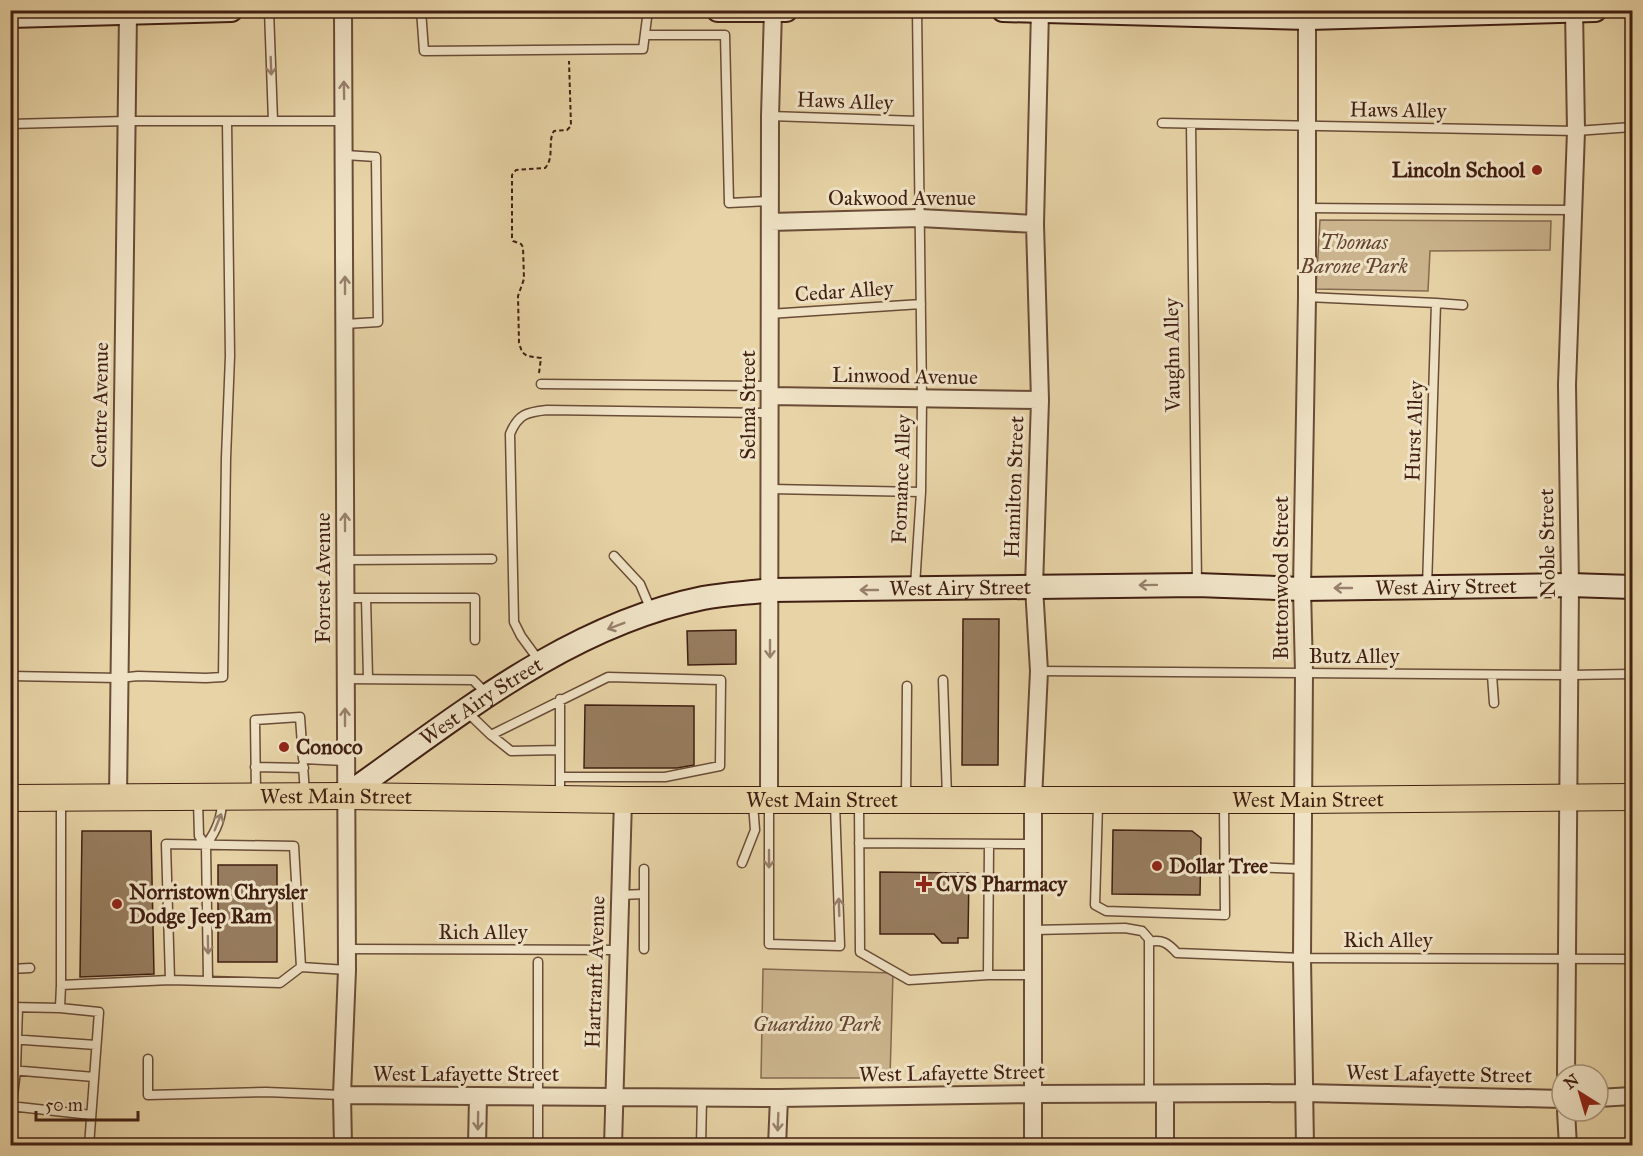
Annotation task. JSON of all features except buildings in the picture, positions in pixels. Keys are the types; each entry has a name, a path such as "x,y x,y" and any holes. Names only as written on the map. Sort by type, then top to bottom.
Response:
{"main road":[{"path":"10,16 231,10"},
{"path":"718,10 786,10"},
{"path":"1003,10 1307,14 1595,10"},
{"name":"West Airy Street","path":"345,796 466,710 540,662 598,633 652,613 703,598 771,590 1197,585 1302,589 1632,586"},
{"name":"West Main Street","path":"10,798 345,796 560,788 623,800 1632,798"}],"street":[{"name":"Forrest Avenue","path":"343,10 347,949 342,1095 343,1146"},
{"name":"Selma Street","path":"761,800 771,590 770,116 773,11"},
{"name":"Hamilton Street","path":"1033,1146 1033,844 1039,671 1034,587 1040,400 1035,224 1040,11"},
{"name":"Noble Street","path":"1566,1063 1570,585 1567,385 1576,131 1574,11"},
{"name":"Centre Avenue","path":"118,797 127,121 138,12"},
{"name":"Buttonwood Street","path":"1305,1146 1302,958 1304,673 1302,589 1307,297 1307,14"},
{"name":"Oakwood Avenue","path":"770,222 920,218 1035,224"},
{"name":"Linwood Avenue","path":"770,399 1040,400"},
{"name":"Hartranft Avenue","path":"613,1146 623,800"},
{"name":"West Lafayette Street","path":"342,1095 779,1098 1033,1094 1305,1094 1550,1099"},
{"path":"1157,1094 1165,1146"},
{"path":"1610,1097 1632,1096"},
{"path":"477,1146 478,1097"},
{"path":"777,1146 779,1098"},
{"path":"1567,1123 1568,1146"}],"lane":[{"path":"269,10 273,121"},
{"path":"421,10 424,51 643,49 648,10"},
{"name":"Fornance Alley","path":"914,589 921,492 922,399 916,10"},
{"path":"645,35 726,36 729,203 770,201"},
{"name":"Haws Alley","path":"770,116 918,121"},
{"path":"10,558 13,290 10,126 127,121 345,121"},
{"path":"10,676 223,677 230,356 227,121"},
{"name":"Haws Alley","path":"1162,123 1576,131 1632,127"},
{"name":"Vaughn Alley","path":"1191,124 1197,585"},
{"path":"345,155 376,157 378,322 345,324"},
{"path":"1307,208 1573,210"},
{"path":"1307,297 1463,305"},
{"name":"Hurst Alley","path":"1427,588 1436,303"},
{"name":"Cedar Alley","path":"770,314 921,304"},
{"path":"540,384 770,399"},
{"path":"540,662 514,622 510,434 514,424 521,416 532,411 770,399"},
{"path":"771,489 921,492"},
{"path":"614,555 640,584 652,613"},
{"path":"345,560 492,559"},
{"path":"345,598 475,598 476,640"},
{"path":"366,598 368,678"},
{"name":"Butz Alley","path":"1039,671 1632,674"},
{"path":"1492,675 1494,703"},
{"path":"491,735 560,699 608,677 721,680 720,766 665,777 560,788 560,699"},
{"path":"345,679 473,680 489,695"},
{"path":"943,680 947,800"},
{"path":"906,800 908,686"},
{"path":"466,710 511,751 559,750"},
{"path":"256,796 255,720 300,717 305,796"},
{"path":"255,767 345,761"},
{"path":"206,845 199,836 210,797"},
{"path":"208,981 206,845 222,815 210,797"},
{"path":"60,1008 61,798"},
{"path":"761,800 769,944 840,946 847,800"},
{"path":"742,863 755,830 761,800"},
{"path":"847,800 859,843 860,952 909,980 987,975 1033,975"},
{"path":"1098,800 1095,905 1106,911 1225,915 1224,800"},
{"path":"859,843 1033,844"},
{"path":"170,980 166,844 294,846 301,967"},
{"path":"987,975 989,845"},
{"path":"1224,866 1302,869"},
{"path":"644,869 644,949"},
{"path":"620,895 644,894"},
{"name":"Rich Alley","path":"1033,930 1125,928 1142,931 1149,942 1159,940 1169,944 1177,953 1302,958 1632,959"},
{"path":"1149,942 1157,1094"},
{"name":"Rich Alley","path":"347,949 618,950"},
{"path":"538,962 538,1146"},
{"path":"61,986 170,980 280,982 301,967 347,970"},
{"path":"10,969 30,969"},
{"path":"10,1119 14,1007 99,1012 89,1146"},
{"path":"14,1039 96,1045"},
{"path":"148,1059 148,1095 266,1092 342,1095"},
{"path":"13,1070 94,1077"},
{"path":"701,1146 702,1098"},
{"path":"11,1106 91,1115"}],"path":[{"path":"540,384 541,358 527,356 522,352 519,343 518,296 524,279 524,247 512,238 512,175 516,170 545,168 550,163 551,135 554,130 567,130 571,126 569,50"}],"green space":[{"name":"Thomas Barone Park","path":"1320,220 1551,221 1550,250 1430,251 1428,291 1316,289"},
{"name":"Guardino Park","path":"763,969 893,973 890,1078 761,1078"}],"place":[{"name":"Lincoln School","path":"1537,170"},
{"name":"Conoco","path":"284,747"},
{"name":"Dollar Tree","path":"1157,866"},
{"name":"CVS Pharmacy","path":"924,884"},
{"name":"Norristown Chrysler Dodge Jeep Ram","path":"117,904"}]}
